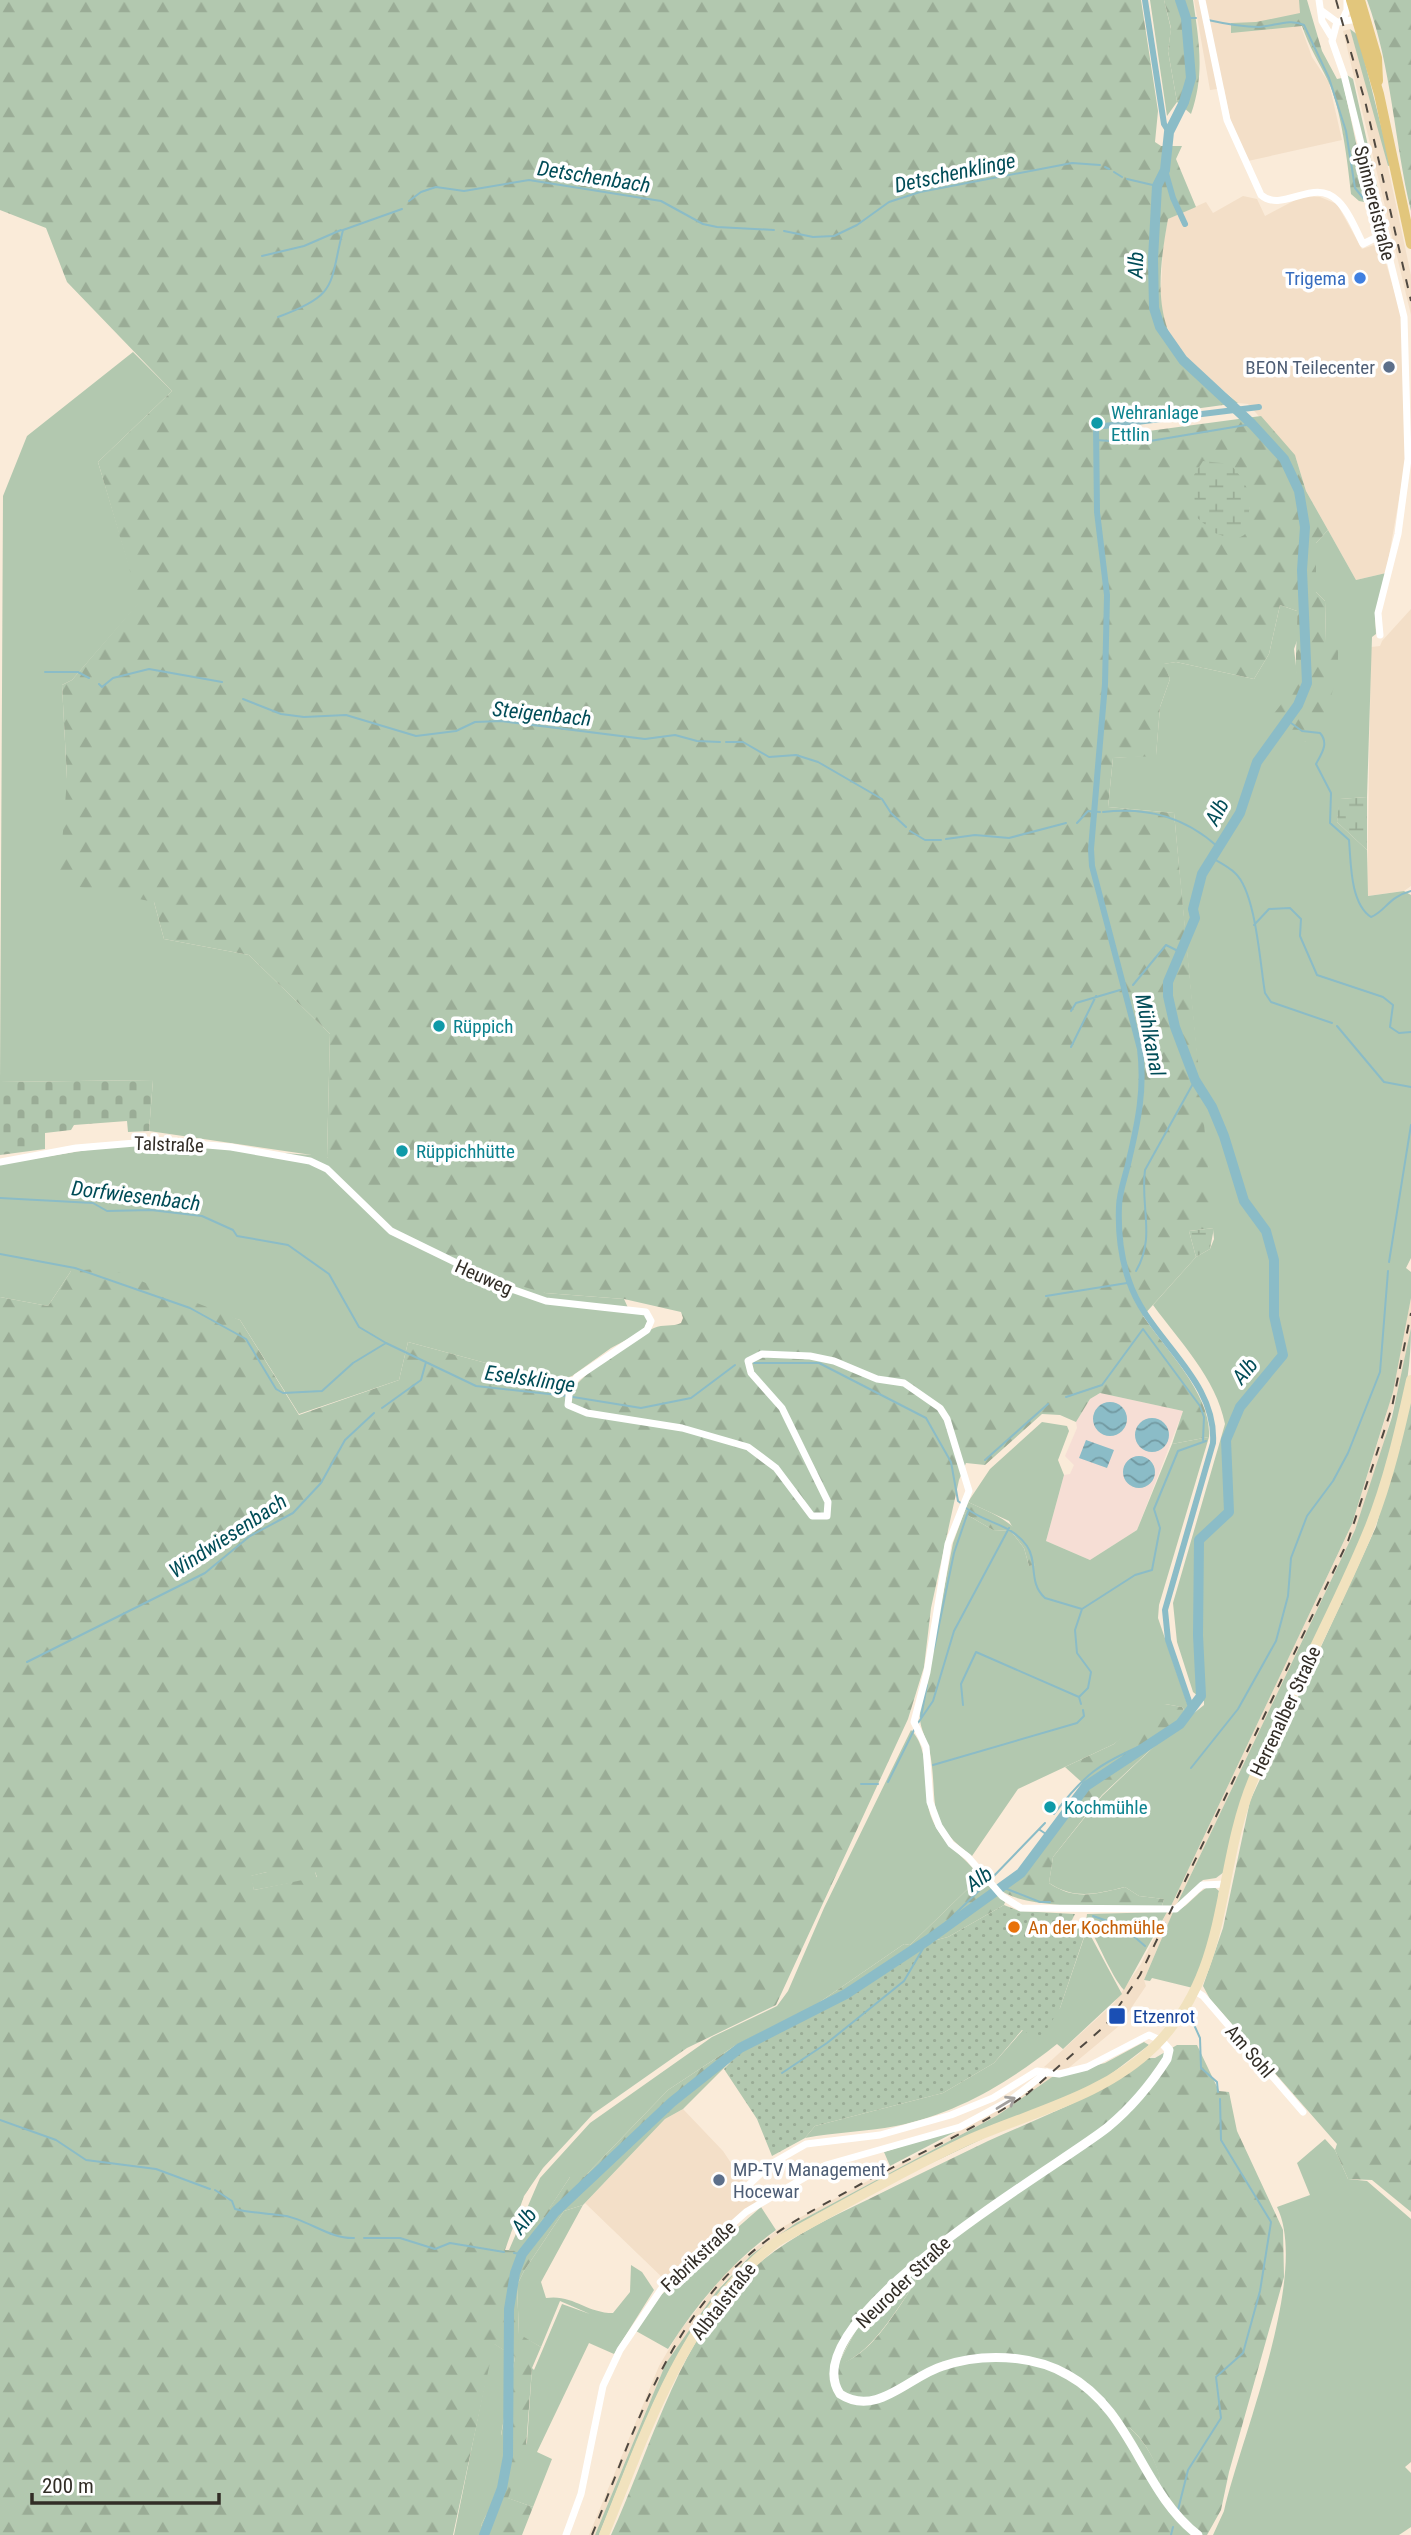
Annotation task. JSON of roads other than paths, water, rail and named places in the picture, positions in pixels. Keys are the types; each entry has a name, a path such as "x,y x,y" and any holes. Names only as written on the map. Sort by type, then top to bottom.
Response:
{"main road":[{"path":"1349,0 1361,19"},
{"path":"1360,0 1361,19 1411,244"},
{"name":"Herrenalber Straße","path":"1160,2040 1195,1991 1213,1948 1234,1837 1254,1778 1370,1526 1411,1380"},
{"name":"Albtalstraße","path":"604,2535 663,2392 681,2356 705,2319 756,2258 778,2241 962,2143 1103,2085 1138,2061 1160,2040"}],"street":[{"path":"1202,0 1227,120 1261,195 1278,201 1300,193 1323,192 1339,201 1363,244 1381,235"},
{"name":"Spinnereistraße","path":"1319,0 1322,21 1331,36 1344,75 1381,235 1404,317 1408,459 1396,546 1378,613 1380,635"},
{"path":"1331,36 1348,10 1349,0"},
{"path":"1322,10 1339,22 1361,19"},
{"name":"Talstraße","path":"0,1161 76,1148 159,1141 285,1155 310,1161 334,1175"},
{"name":"Heuweg","path":"334,1175 391,1231 506,1287 546,1301 643,1310 650,1318 649,1327 581,1372 567,1395 568,1405 577,1411 682,1428 748,1447 776,1468 812,1517 822,1519 829,1510 828,1502 782,1408 751,1373 748,1361 762,1354 810,1356 834,1361 877,1379 904,1383 940,1408 947,1419 965,1472 968,1491 946,1554 927,1672 914,1722 926,1747 930,1802 939,1826 951,1844 1002,1896 1021,1908 1173,1909 1183,1906 1202,1885 1226,1884"},
{"name":"Am Sohl","path":"1195,1991 1203,1996 1303,2112"},
{"name":"Fabrikstraße","path":"740,2193 771,2164 806,2144 880,2135 918,2125 972,2108 1037,2071 1059,2074 1087,2067 1149,2035 1160,2040"},
{"name":"Neuroder Straße","path":"1160,2040 1169,2050 1163,2066 1145,2092 1108,2127 961,2227 884,2295 840,2347 835,2356 832,2377 840,2394 862,2402 887,2396 940,2367 970,2360 1013,2358 1067,2374 1101,2399 1120,2422 1159,2493 1175,2514 1198,2535"},
{"name":"Fabrikstraße","path":"566,2535 581,2494 603,2386 620,2350 660,2289 746,2212 825,2165 960,2127 1012,2099 1046,2071"}],"water":[{"path":"1110,1402 1122,1407 1127,1419 1122,1431 1110,1436 1098,1431 1093,1419 1098,1407"},
{"path":"1152,1418 1164,1423 1169,1435 1164,1447 1152,1452 1140,1447 1135,1435 1140,1423"},
{"path":"1086,1440 1114,1450 1107,1468 1079,1458"},
{"path":"1139,1456 1150,1461 1155,1472 1150,1483 1139,1488 1128,1483 1123,1472 1128,1461"}],"waterway":[{"path":"1145,0 1164,124 1169,132"},
{"name":"Alb","path":"484,2535 502,2488 508,2456 509,2309 515,2273 522,2254 555,2212 672,2102 740,2048 846,1994 928,1940 1021,1873 1086,1786 1180,1724 1201,1696 1198,1635 1199,1540 1229,1512 1226,1440 1240,1407 1283,1355 1274,1316 1274,1260 1266,1231 1244,1201 1224,1136 1212,1107 1195,1080 1175,1027 1168,996 1168,982 1195,918 1193,909 1202,874 1240,813 1257,762 1298,705 1307,683 1302,570 1305,527 1299,491 1284,459 1252,424 1183,360 1160,327 1154,308 1153,259 1157,186 1165,170 1169,132 1184,102 1191,78 1186,18 1180,0"},
{"path":"1186,18 1196,18"},
{"path":"1208,20 1252,27 1288,22 1304,25 1329,78 1346,131 1355,188 1364,199"},
{"name":"Detschenklinge","path":"784,231 813,237 834,236 857,225 889,202 920,192 1072,163 1100,165"},
{"name":"Detschenbach","path":"1105,167 1109,169"},
{"path":"1165,170 1173,198 1185,224"},
{"name":"Detschenbach","path":"1114,172 1122,177"},
{"name":"Detschenbach","path":"1127,179 1157,186"},
{"name":"Detschenbach","path":"409,201 421,192 436,187 464,191 529,180 661,201 703,224 717,227 774,230"},
{"name":"Detschenbach","path":"278,317 312,302 328,286 343,230 402,209"},
{"path":"262,256 304,246 341,230"},
{"name":"Mühlkanal","path":"1192,1710 1168,1640 1165,1610 1213,1443 1211,1420 1204,1398 1180,1359 1138,1302 1126,1272 1121,1244 1119,1201 1138,1119 1141,1064 1140,1049 1092,866 1091,849 1105,684 1107,595 1097,512 1096,427 1259,407"},
{"path":"1096,440 1138,443 1252,424"},
{"name":"Steigenbach","path":"99,684 102,687 113,678 149,669 222,682"},
{"name":"Steigenbach","path":"45,672 78,672 89,678"},
{"name":"Steigenbach","path":"243,699 281,714 304,717 346,715 416,736 456,731 475,722 501,721 645,739 675,735 697,741 720,742"},
{"path":"1287,720 1302,731 1320,733 1323,737 1324,748 1316,764 1331,793 1330,823 1349,840 1355,893 1364,911 1371,917 1392,900 1411,891"},
{"name":"Steigenbach","path":"726,742 743,742 769,757 796,755 818,762 882,799 891,813 906,827"},
{"path":"1077,823 1088,811 1100,812"},
{"path":"1103,812 1135,811 1165,816 1192,828 1218,847"},
{"name":"Steigenbach","path":"946,839 975,835 1009,838 1066,823"},
{"name":"Steigenbach","path":"910,831 925,840 941,840"},
{"path":"1212,858 1235,873 1248,896 1256,929 1265,993 1271,1002 1332,1023"},
{"path":"1254,925 1269,909 1290,908 1301,919 1300,936 1317,975 1383,997 1393,1005 1390,1027 1399,1033 1411,1032"},
{"path":"1133,985 1166,945 1180,952"},
{"path":"1071,1011 1076,1003 1120,990"},
{"path":"1071,1047 1096,996"},
{"path":"1337,1026 1384,1082 1411,1087"},
{"path":"1136,1271 1145,1246 1145,1170 1195,1080"},
{"path":"1389,1262 1411,1125"},
{"name":"Dorfwiesenbach","path":"0,1198 93,1203 107,1211 151,1210 202,1216 233,1230 237,1236 288,1245 329,1274 359,1327 386,1343"},
{"name":"Eselsklinge","path":"0,1254 75,1268 190,1308 246,1339 276,1389 283,1393 322,1391 353,1363 386,1343 476,1386 567,1396"},
{"path":"1191,1768 1238,1709 1276,1641 1288,1596 1291,1558 1307,1516 1333,1481 1348,1453 1380,1372 1388,1271"},
{"path":"1046,1296 1127,1283"},
{"path":"1066,1397 1102,1385 1143,1329 1200,1406 1204,1417 1203,1440"},
{"name":"Windwiesenbach","path":"382,1408 421,1380 426,1362"},
{"name":"Eselsklinge","path":"754,1363 819,1363 926,1418 951,1462 958,1501 962,1504"},
{"name":"Eselsklinge","path":"573,1397 641,1408 691,1398 735,1365"},
{"path":"985,1460 1048,1404"},
{"name":"Windwiesenbach","path":"27,1662 205,1573 250,1536 293,1513 321,1483 345,1440 374,1413"},
{"path":"1081,1704 1079,1697 1088,1688 1091,1672 1077,1653 1075,1630 1082,1609 1135,1575 1152,1570 1160,1528 1154,1509 1178,1451 1206,1441"},
{"path":"966,1508 1021,1538 1030,1552 1037,1586 1045,1598 1082,1609"},
{"path":"934,1649 954,1553 968,1512"},
{"path":"918,1723 933,1701 954,1631 1009,1528"},
{"path":"963,1705 961,1684 976,1652 1079,1697"},
{"path":"921,1717 927,1685"},
{"path":"933,1765 1077,1723 1084,1716 1083,1710"},
{"path":"888,1782 914,1730"},
{"path":"1054,1814 1075,1789 1104,1764 1145,1744"},
{"path":"861,1784 878,1784"},
{"path":"990,1880 1045,1823"},
{"path":"1040,1830 1049,1836"},
{"path":"782,2073 827,2043 904,1981 928,1940 986,1884"},
{"path":"1002,1887 1040,1902 1050,1902"},
{"path":"1093,1916 1122,1926 1145,1946"},
{"path":"1191,2018 1200,2038 1201,2068 1217,2082 1218,2092"},
{"path":"1178,2510 1188,2470 1221,2418 1216,2377 1243,2353 1260,2291 1271,2222 1221,2140 1220,2099"},
{"path":"0,2120 56,2140 86,2160 156,2169 210,2189"},
{"path":"215,2190 232,2201 235,2209 289,2217 335,2235 354,2238"},
{"path":"364,2238 400,2238 435,2249 450,2243 504,2252"},
{"name":"Alb","path":"514,2253 522,2254"},
{"path":"1171,2535 1173,2527"}],"railway":[{"path":"1336,0 1366,105 1411,301"},
{"path":"1026,2095 1106,2025 1140,1975 1348,1541 1392,1407 1411,1313"},
{"path":"592,2535 656,2380 699,2309 726,2277 757,2248 794,2222 861,2184 971,2128 1033,2089"}],"place":[{"name":"Trigema","path":"1360,278"},
{"name":"BEON Teilecenter","path":"1389,367"},
{"name":"Wehranlage Ettlin","path":"1097,423"},
{"name":"Rüppich","path":"439,1026"},
{"name":"Rüppichhütte","path":"402,1151"},
{"name":"Kochmühle","path":"1050,1807"},
{"name":"An der Kochmühle","path":"1014,1927"},
{"name":"Etzenrot","path":"1117,2016"},
{"name":"MP-TV Management Hocewar","path":"719,2180"}]}
